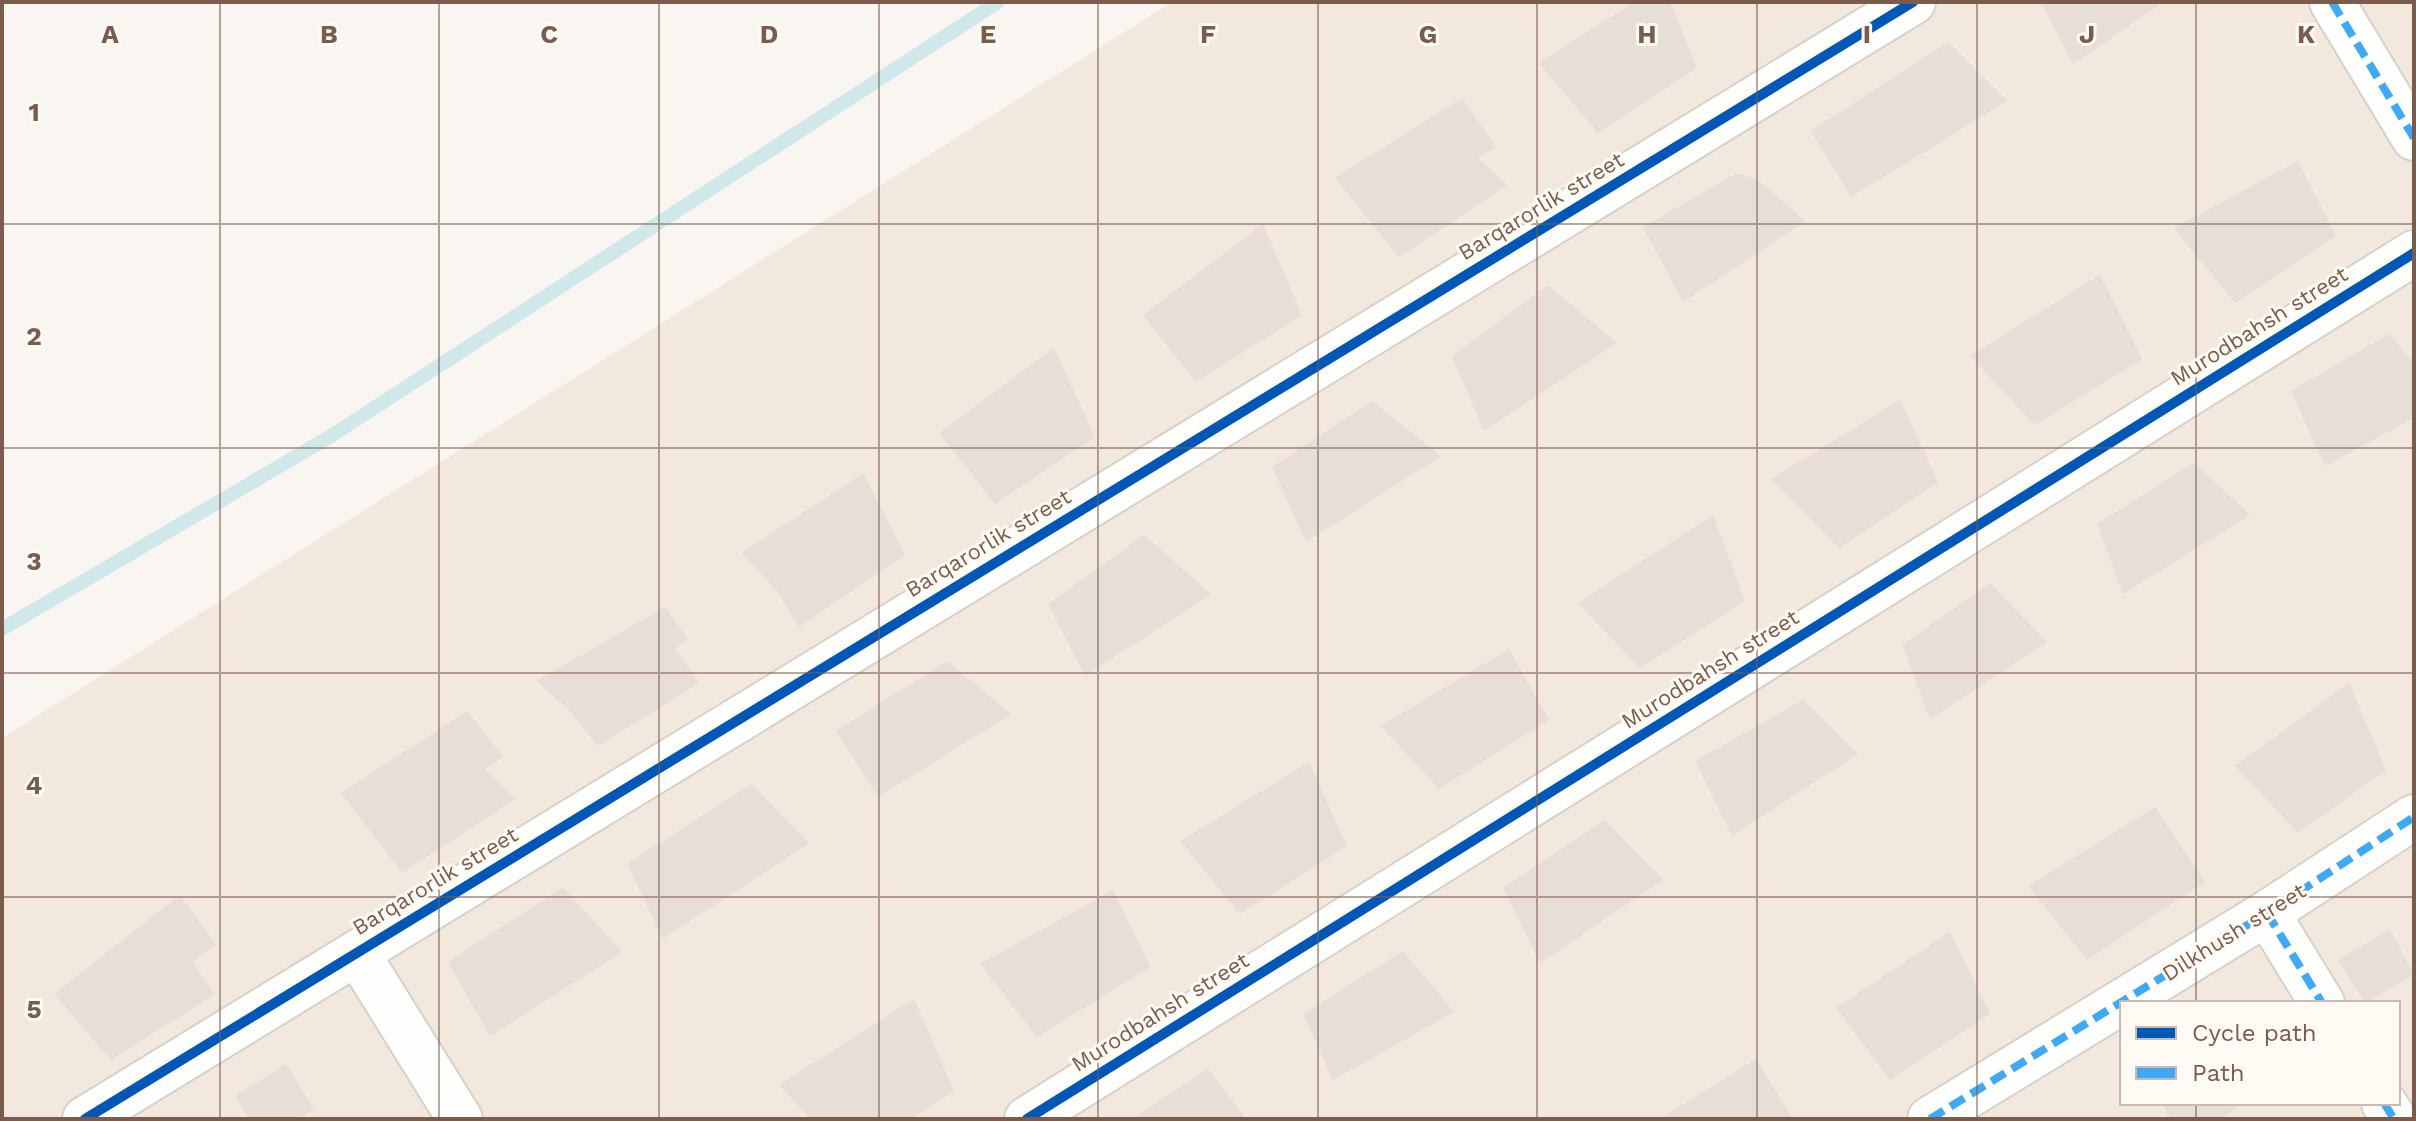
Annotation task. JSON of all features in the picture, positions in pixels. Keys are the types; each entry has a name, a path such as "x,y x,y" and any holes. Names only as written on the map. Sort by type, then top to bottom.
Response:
{"street":[{"name":"Barqarorlik street","path":"85,1119 1913,2"},
{"path":"2332,2 2414,138"},
{"name":"Murodbahsh street","path":"1027,1119 2414,253"},
{"name":"Dilkhush street","path":"2123,1001 2267,913 2414,817"},
{"path":"2267,913 2321,1001"},
{"path":"357,953 460,1119"},
{"name":"Dilkhush street","path":"1930,1119 2120,1003"}],"shaded area":[{"path":"1172,2 2414,2 2414,1119 2,1119 2,738"}],"building":[{"path":"1634,2 1670,2 1697,68 1598,133 1539,63"},
{"path":"2041,2 2164,2 2073,64"},
{"path":"1948,42 2007,101 1851,197 1811,131"},
{"path":"1462,98 1496,147 1478,158 1507,185 1399,257 1335,178"},
{"path":"2298,161 2336,236 2235,303 2174,228"},
{"path":"1737,173 1758,180 1805,221 1683,302 1643,227"},
{"path":"1263,224 1302,315 1196,382 1143,315"},
{"path":"2100,275 2142,359 2035,425 1970,356"},
{"path":"1548,285 1617,343 1484,431 1452,356"},
{"path":"2389,334 2414,363 2414,418 2325,466 2291,391"},
{"path":"1054,348 1095,437 995,504 939,433"},
{"path":"1900,400 1938,482 1839,548 1771,479"},
{"path":"1372,401 1441,456 1306,542 1272,467"},
{"path":"2194,463 2250,515 2123,594 2097,524"},
{"path":"863,473 905,555 799,627 777,591 742,553"},
{"path":"1713,515 1745,601 1640,668 1578,603"},
{"path":"1144,535 1211,594 1085,676 1048,604"},
{"path":"1990,583 2047,642 1930,719 1902,645"},
{"path":"665,607 688,639 675,649 699,683 598,746 570,711 537,681"},
{"path":"1509,649 1549,720 1439,789 1381,726"},
{"path":"947,661 1011,714 878,797 836,731"},
{"path":"2349,683 2386,770 2298,833 2235,766"},
{"path":"1803,700 1858,754 1732,836 1695,761"},
{"path":"467,711 503,757 485,769 515,799 402,873 341,793"},
{"path":"1309,762 1347,846 1240,914 1180,841"},
{"path":"751,784 809,843 663,939 627,864"},
{"path":"2155,807 2205,882 2087,960 2028,886"},
{"path":"1605,820 1663,880 1540,963 1503,888"},
{"path":"563,887 622,952 490,1036 448,962"},
{"path":"1113,890 1150,967 1037,1037 980,964"},
{"path":"180,895 216,945 192,962 215,994 111,1060 54,994"},
{"path":"2390,929 2414,975 2364,1001 2338,960"},
{"path":"1950,932 1990,1014 1890,1080 1836,1008"},
{"path":"1403,951 1454,1012 1333,1080 1303,1014"},
{"path":"914,999 954,1091 911,1119 811,1119 779,1085"},
{"path":"1756,1059 1793,1119 1660,1119"},
{"path":"286,1064 314,1109 297,1119 249,1119 235,1096"},
{"path":"1208,1069 1246,1119 1132,1119"},
{"path":"2162,1105 2239,1105 2221,1119 2171,1119"}],"waterway":[{"path":"2,629 331,436 998,2"}],"marked path":[{"path":"2332,2 2414,138"},
{"path":"2123,1001 2267,913 2414,817"},
{"path":"2267,913 2321,1001"},
{"path":"1930,1119 2120,1003"},
{"path":"2385,1105 2394,1119"}],"cycle path":[{"path":"85,1119 1913,2"},
{"path":"1027,1119 2414,253"}]}
